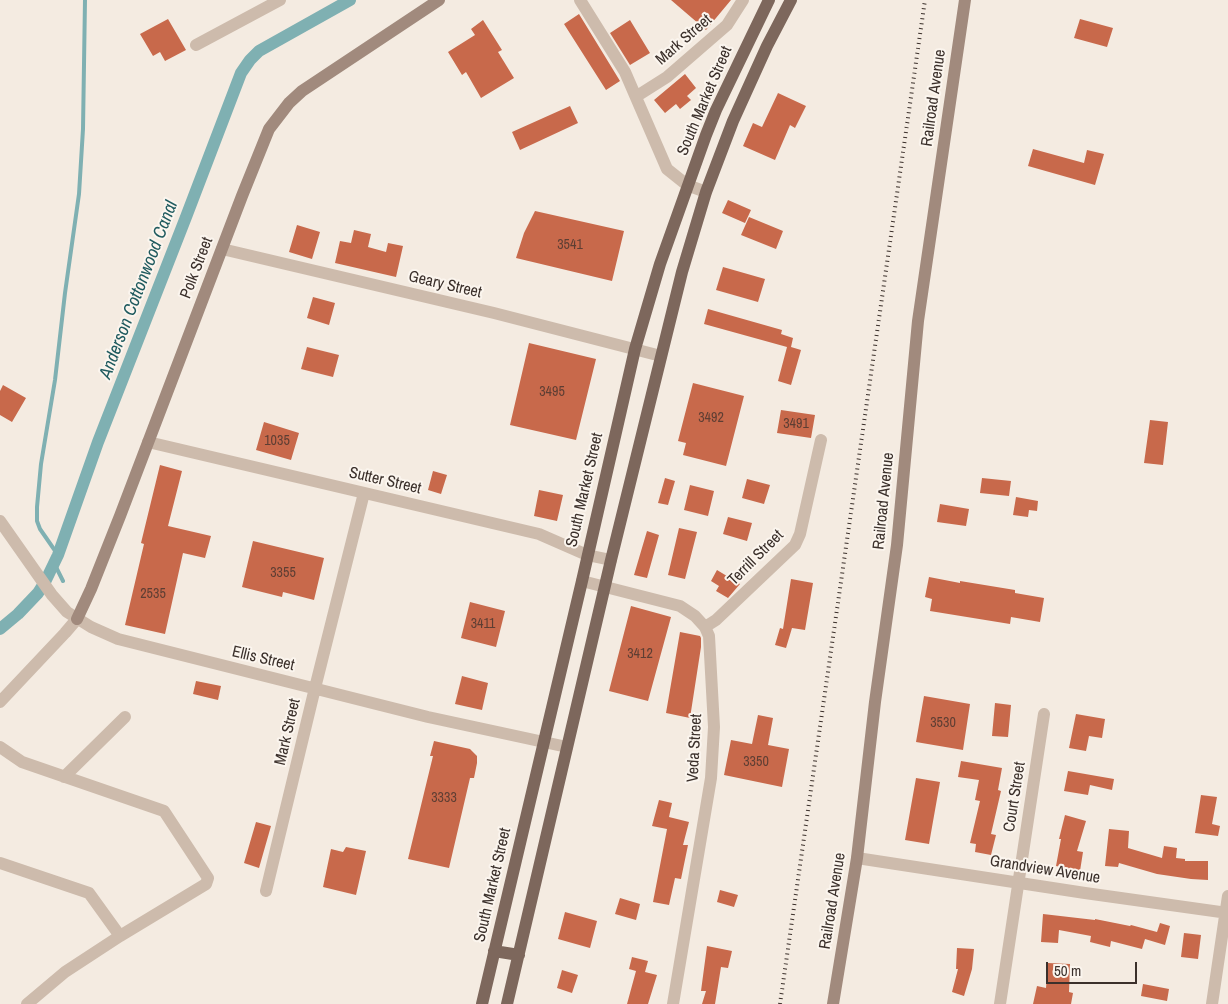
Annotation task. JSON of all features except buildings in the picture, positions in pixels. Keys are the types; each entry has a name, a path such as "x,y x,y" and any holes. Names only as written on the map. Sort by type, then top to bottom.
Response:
{"main road":[{"name":"Polk Street","path":"77,619 91,589 262,143 278,116 289,103 309,86 439,0"},
{"name":"South Market Street","path":"482,1004 635,348 660,264 687,185 716,110 769,0"},
{"name":"South Market Street","path":"507,1004 611,560 682,272 706,192 733,121 767,46 791,0"},
{"name":"Railroad Avenue","path":"833,1004 857,858 875,702 897,545 918,321 964,0"},
{"path":"494,951 519,955"}],"street":[{"path":"196,45 280,0"},
{"path":"580,0 625,72 668,169 687,185 706,192"},
{"name":"Mark Street","path":"637,96 668,77 727,25 743,0"},
{"name":"Geary Street","path":"222,249 494,313 661,356"},
{"name":"Terrill Street","path":"705,627 723,613 795,545 800,534 821,440"},
{"name":"Sutter Street","path":"148,442 539,534 587,555 611,560"},
{"name":"Mark Street","path":"266,891 364,493"},
{"name":"Ellis Street","path":"0,521 52,595 67,612 104,634 123,641 428,717 568,748"},
{"path":"582,581 664,600 680,606 695,616 705,627"},
{"path":"0,702 77,619"},
{"name":"Veda Street","path":"673,1004 712,778 714,727 711,650 709,636 705,627"},
{"name":"Court Street","path":"1000,1004 1044,714"},
{"path":"64,777 125,717"},
{"path":"0,747 22,762 164,811 208,878 206,884 65,972 27,1004"},
{"name":"Grandview Avenue","path":"857,858 1227,913"},
{"path":"0,863 89,893 120,936"},
{"path":"1212,1004 1227,913 1228,896"}],"waterway":[{"path":"58,555 40,529 37,521 37,507 41,464 55,380 79,194 83,129 85,0"},
{"name":"Anderson Cottonwood Canal","path":"0,629 38,593 58,555 98,442 241,73 259,51 350,0"},
{"path":"54,563 63,581"}],"railway":[{"path":"780,1004 925,0"}]}
